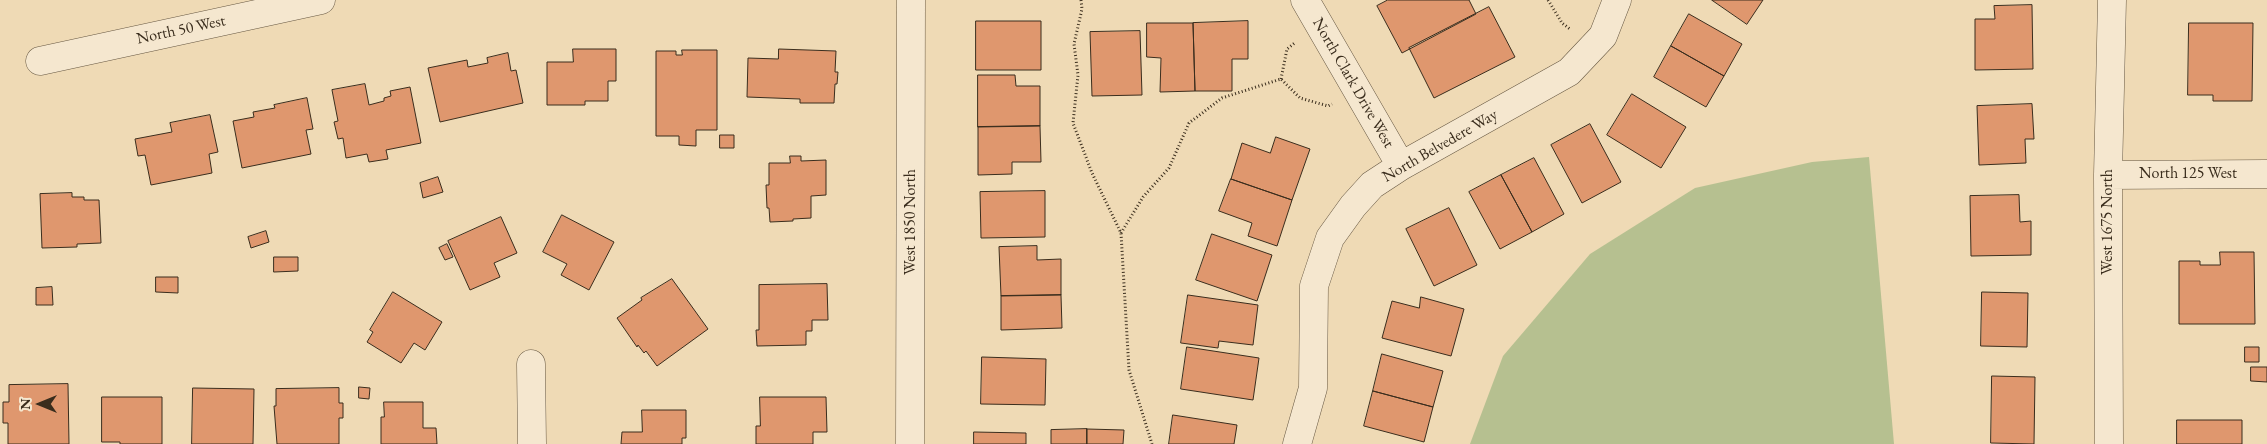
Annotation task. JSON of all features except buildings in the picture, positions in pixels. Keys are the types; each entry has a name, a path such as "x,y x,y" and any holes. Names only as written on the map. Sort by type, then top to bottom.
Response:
{"street":[{"name":"North 50 West","path":"40,61 321,0"},
{"name":"West 1850 North","path":"910,444 911,0"},
{"name":"North Clark Drive West","path":"1305,0 1401,166"},
{"name":"North Belvedere Way","path":"1297,444 1313,388 1314,286 1330,238 1353,206 1372,185 1401,166 1569,72 1603,36 1617,0"},
{"name":"West 1675 North","path":"2109,444 2108,175 2112,0"},
{"name":"North 125 West","path":"2108,175 2267,174"},
{"path":"530,364 532,444"}],"path":[{"path":"1081,0 1082,9 1074,44 1078,75 1073,123 1092,173 1121,233 1129,370 1152,444"},
{"path":"1548,0 1562,23 1572,31"},
{"path":"1281,79 1287,50 1302,37"},
{"path":"1121,233 1143,197 1169,168 1189,123 1222,98 1281,79"},
{"path":"1281,79 1300,98 1328,106 1338,102"}],"green space":[{"path":"1869,157 1894,444 1470,444 1503,356 1590,254 1695,188 1812,162"}]}
